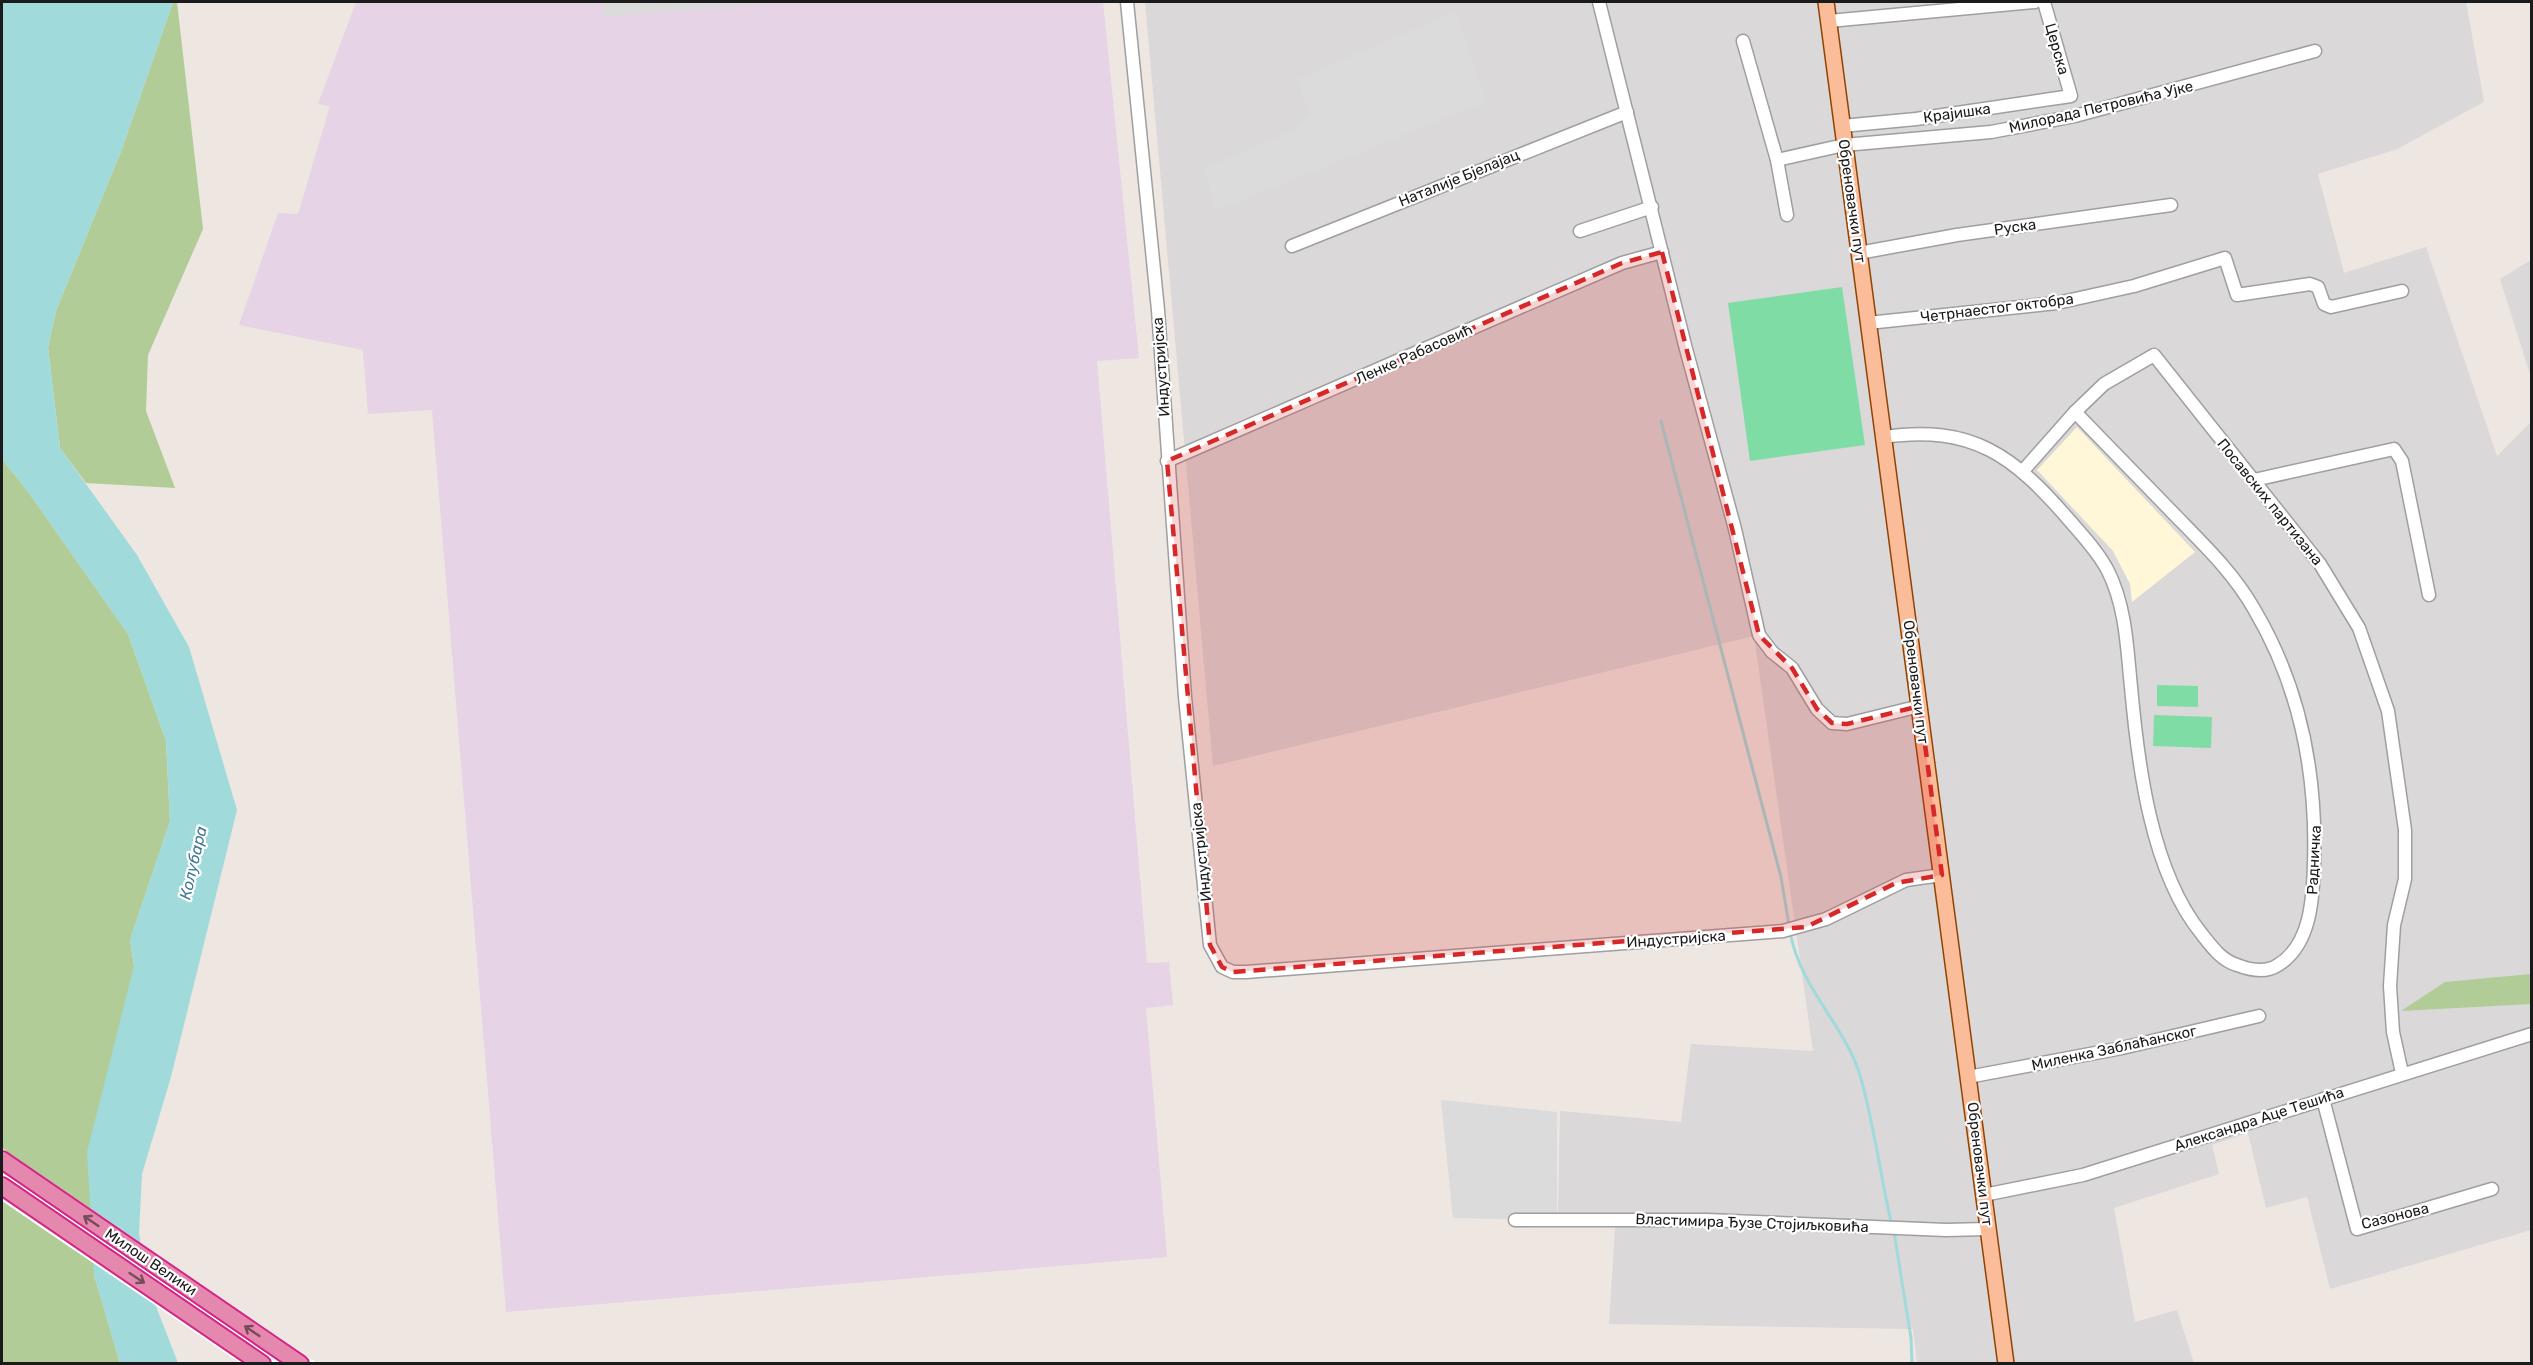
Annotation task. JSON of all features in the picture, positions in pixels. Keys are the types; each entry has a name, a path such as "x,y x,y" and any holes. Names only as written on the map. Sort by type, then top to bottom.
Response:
{"highway":[{"name":"Милош Велики","path":"2,1160 300,1364"},
{"name":"Милош Велики","path":"2,1186 262,1364"}],"main road":[{"name":"Обреновачки пут","path":"1826,2 2006,1364"}],"street":[{"name":"Индустријска","path":"1127,2 1158,310 1187,718 1209,933 1214,958 1222,968 1233,972 1246,972 1783,931 1826,919 1896,883 1942,874"},
{"path":"1599,2 1662,252 1733,518 1759,635 1772,652 1792,668 1817,709 1832,723 1847,724 1920,706"},
{"path":"1829,21 2035,2"},
{"name":"Церска","path":"2044,2 2071,96"},
{"path":"1743,41 1777,160 1787,214"},
{"name":"Милорада Петровића Ујке","path":"1777,160 1844,145 1991,132 2075,116 2315,51"},
{"name":"Крајишка","path":"1842,126 1916,119 2071,96"},
{"name":"Наталије Бјелајац","path":"1292,246 1627,112"},
{"name":"Руска","path":"1859,253 1957,235 2171,205"},
{"path":"1580,231 1652,207"},
{"name":"Ленке Рабасовић","path":"1167,461 1622,263 1662,252"},
{"name":"Четрнаестог октобра","path":"1869,323 2057,303 2134,286 2225,258 2237,295 2310,284 2318,287 2324,304 2331,307 2402,291"},
{"name":"Посавских партизана","path":"2075,412 2104,384 2154,356 2320,564 2359,628 2388,711 2405,830 2405,879 2394,925 2390,1008 2402,1073"},
{"path":"2022,472 2075,412"},
{"name":"Радничка","path":"1883,437 1925,432 1966,439 1993,451 2022,472 2055,504 2103,561 2112,581 2124,624 2135,724 2147,798 2167,868 2183,908 2221,957 2249,968 2273,968 2287,957 2303,935 2308,919 2313,895 2316,810 2306,740 2280,660 2253,607 2219,560 2075,412"},
{"path":"2254,480 2394,449 2402,461 2429,595"},
{"name":"Миленка Заблаћанског","path":"1968,1077 2122,1048 2259,1016"},
{"name":"Александра Аце Тешића","path":"1984,1195 2083,1175 2532,1034"},
{"name":"Сазонова","path":"2323,1099 2357,1229 2492,1189"},
{"name":"Властимира Ђузе Стојиљковића","path":"1515,1220 1707,1220 1988,1229"}],"highlighted area":[{"path":"1662,252 1759,635 1792,668 1817,709 1832,723 1847,724 1920,706 1942,875 1896,883 1806,927 1233,972 1222,967 1210,945 1167,461 1622,263"}],"shaded area":[{"path":"356,2 1103,2 1139,358 1097,361 1147,963 1169,962 1173,1005 1146,1008 1167,1257 506,1312 432,410 368,414 363,350 239,325 278,213 298,214 330,106 318,104"},
{"path":"602,2 790,2 603,17"},
{"path":"1145,2 2466,2 2484,102 2397,149 2318,174 2344,273 2426,247 2497,456 2531,422 2531,1230 2330,1289 2307,1197 2266,1208 2248,1133 2212,1145 2219,1174 2114,1208 2135,1322 2177,1310 2194,1363 1917,1363 1913,1329 1609,1324 1616,1215 1558,1214 1560,1111 1681,1122 1691,1044 1813,1051 1754,636 1213,766"},
{"path":"1456,11 1486,102 1215,211 1204,168 1294,130 1310,114 1297,79"},
{"path":"2531,260 2531,377 2500,279"},
{"path":"2077,427 2195,552 2132,602 2130,584 2113,551 2037,470"},
{"path":"1441,1100 1557,1112 1557,1226 1513,1228 1508,1219 1453,1218"}],"green space":[{"path":"173,2 177,2 203,229 148,355 146,411 175,488 86,483 60,448 48,347 56,311 122,149"},
{"path":"1842,287 1865,445 1750,461 1728,303"},
{"path":"2,459 29,493 128,634 166,741 170,821 130,940 134,966 94,1275 120,1363 2,1363"},
{"path":"2157,685 2198,686 2198,707 2157,706"},
{"path":"2154,715 2212,717 2211,748 2153,746"},
{"path":"2531,974 2531,1004 2401,1011 2445,982"}],"water":[{"name":"Колубара","path":"2,2 173,2 122,149 56,311 48,347 60,448 137,555 189,647 237,810 171,1077 142,1174 139,1233 147,1283 178,1363 120,1363 94,1275 87,1152 134,966 130,940 170,821 166,741 128,634 29,493 2,459"}],"pier":[{"path":"2,1148 317,1363 240,1363 2,1201"}],"waterway":[{"path":"1661,421 1781,877 1789,925"},
{"path":"1790,932 1803,970 1852,1054 1859,1072 1869,1110 1892,1226"},
{"path":"1894,1232 1911,1338 1912,1364"}]}
